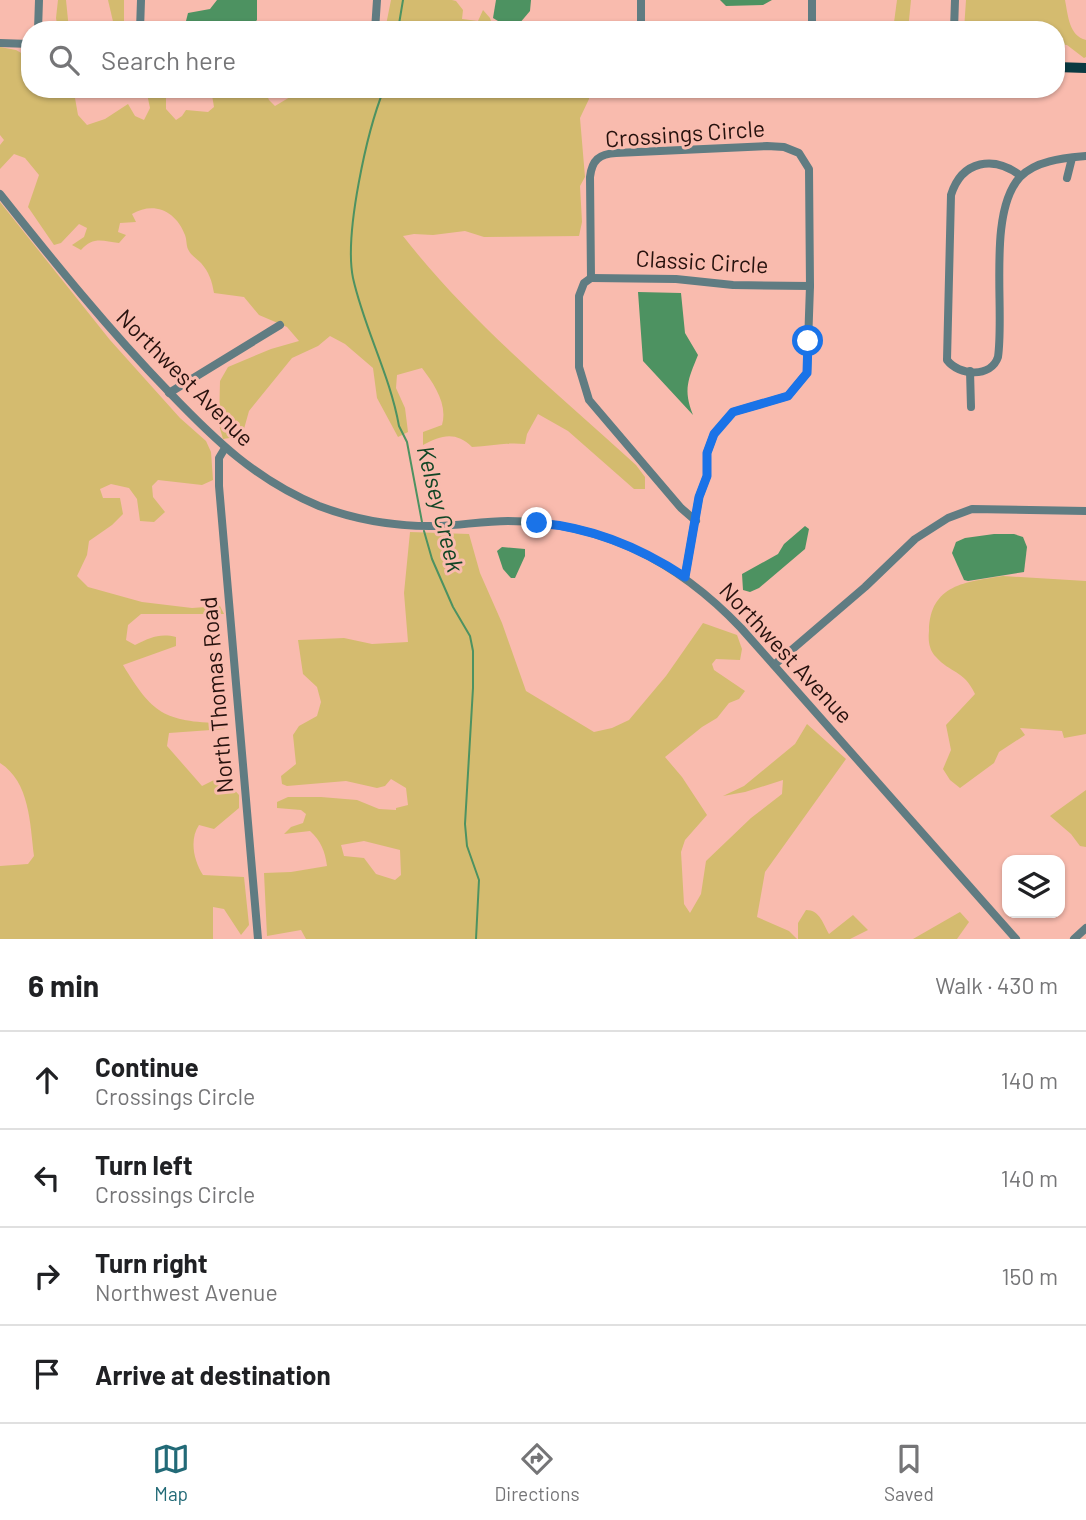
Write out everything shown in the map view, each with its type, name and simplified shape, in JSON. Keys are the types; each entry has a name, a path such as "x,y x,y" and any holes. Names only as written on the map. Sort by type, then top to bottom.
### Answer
{"main road":[{"path":"1065,67 1086,68"}],"street":[{"path":"38,21 39,0"},
{"path":"140,21 141,0"},
{"path":"376,21 377,0"},
{"path":"641,0 641,21"},
{"path":"812,0 812,21"},
{"path":"954,21 955,0"},
{"path":"0,44 21,44"},
{"name":"Crossings Circle","path":"685,577 696,521 699,497 707,476 707,453 714,434 733,412 788,396 807,373 810,286 809,169 799,153 784,147 607,153 599,156 592,166 592,278 584,283 579,296 579,367 589,400 681,508 696,521"},
{"path":"1021,176 1010,167 981,163 969,168 955,183 951,195 947,348 949,363 970,372 988,370 995,365 998,356 1001,227 1009,192 1021,176 1042,164 1086,156"},
{"path":"1067,178 1072,158"},
{"name":"Northwest Avenue","path":"0,194 101,321 169,393 225,448 275,484 321,506 375,521 425,526 507,521 566,526 622,543 685,577 725,611 1016,939"},
{"name":"Classic Circle","path":"592,278 810,286"},
{"path":"169,393 280,325"},
{"path":"970,372 971,407"},
{"name":"North Thomas Road","path":"225,448 219,458 219,486 258,939"},
{"path":"774,665 915,539 948,518 972,509 1086,511"},
{"path":"1074,939 1086,928"}],"shaded area":[{"path":"58,0 66,0 68,21 56,21"},
{"path":"108,0 124,0 124,21 113,21"},
{"path":"217,0 257,0 257,20 186,21 188,13 210,9"},
{"path":"391,0 452,0 463,10 462,19 478,21 387,21"},
{"path":"496,0 531,0 530,11 522,21 498,21 493,18"},
{"path":"720,0 772,0 763,5 726,6"},
{"path":"897,0 911,0 909,21 894,21"},
{"path":"966,0 1065,0 1073,30 1086,40 1086,57 1065,45 1065,21 965,21"},
{"path":"483,10 491,21 478,21"},
{"path":"0,47 21,53 21,98 75,98 78,115 87,125 105,119 128,104 135,116 144,120 150,108 148,98 166,98 166,109 176,120 186,110 208,112 214,107 212,98 268,98 275,106 288,98 589,98 580,118 585,177 580,186 582,222 579,236 484,237 465,231 403,236 456,298 485,327 636,465 645,477 645,489 634,489 568,431 538,414 527,434 525,444 472,447 460,439 448,436 423,445 423,432 442,425 443,409 439,395 422,368 397,375 396,388 405,408 408,432 398,437 377,398 373,368 345,344 330,336 318,346 292,358 249,411 242,436 223,439 219,425 220,381 228,367 271,349 299,341 287,327 259,315 244,297 214,293 206,270 188,249 181,227 170,214 163,211 148,208 132,214 136,222 120,223 118,232 126,235 119,243 94,241 81,250 72,245 84,237 87,228 79,224 61,243 54,245 28,207 39,175 25,158 14,154 0,169 0,145 4,140 0,135"},
{"path":"0,202 110,340 180,418 206,441 211,452 213,480 202,485 158,480 152,486 153,497 165,512 154,522 140,521 137,499 129,488 111,484 100,489 103,498 120,498 123,514 89,541 87,555 77,576 88,587 142,602 192,608 220,606 224,614 141,614 128,625 126,640 135,645 155,637 170,636 176,637 176,646 123,665 143,694 162,712 186,720 222,723 225,729 169,733 167,746 202,786 222,776 239,795 239,808 214,829 199,825 193,844 203,875 244,877 249,925 241,935 224,909 213,907 213,939 0,939 0,866 28,864 34,856 23,792 10,771 0,763"},
{"path":"638,292 681,293 685,333 698,355 688,385 688,398 693,415 643,361"},
{"path":"805,526 809,529 805,549 759,588 750,592 743,590 742,574 778,554 784,544"},
{"path":"410,532 469,534 480,573 502,623 526,691 594,732 629,720 666,676 703,623 737,635 742,649 740,660 716,659 712,664 714,670 745,691 739,699 729,703 717,718 665,757 707,815 685,840 681,852 684,904 690,913 701,894 706,861 751,818 782,794 783,780 723,796 744,786 795,744 807,724 846,759 765,872 757,917 789,931 797,939 306,939 301,930 267,936 264,873 327,866 322,847 310,831 284,834 291,827 303,823 306,814 301,810 277,808 277,802 288,797 321,797 357,800 379,809 396,810 408,805 406,788 391,779 385,786 377,788 346,781 287,786 282,784 281,776 296,764 293,735 299,726 317,716 321,702 317,687 303,674 298,640 344,638 372,644 408,642 404,593","holes":["364,841 400,850 401,875 395,880 376,874 364,858 344,856 341,845"]},
{"path":"994,534 1023,537 1027,547 1024,572 964,580 952,553 956,542"},
{"path":"502,547 525,549 525,556 515,578 511,578 503,569 497,551"},
{"path":"1003,576 1086,581 1086,734 1064,738 1062,731 1020,728 1025,735 999,752 994,763 960,788 950,780 943,769 951,750 946,725 975,694 962,676 941,662 932,651 929,638 931,615 936,603 952,588"},
{"path":"1086,790 1086,847 1080,846 1071,834 1050,816"},
{"path":"806,910 818,915 829,934 853,915 868,930 850,939 798,939 798,923"},
{"path":"960,912 969,922 957,939 913,939"}],"waterway":[{"name":"Kelsey Creek","path":"400,21 403,0"},
{"name":"Kelsey Creek","path":"380,98 364,156 354,210 351,259 358,297 390,388 399,426 407,442 422,522"},
{"name":"Kelsey Creek","path":"424,531 432,559 453,607 470,636 473,651 465,824 467,846 479,880 476,939"}],"route":[{"path":"537,523 566,526 622,543 685,577 699,497 707,476 707,453 714,434 733,412 788,396 807,373 808,341"}]}
